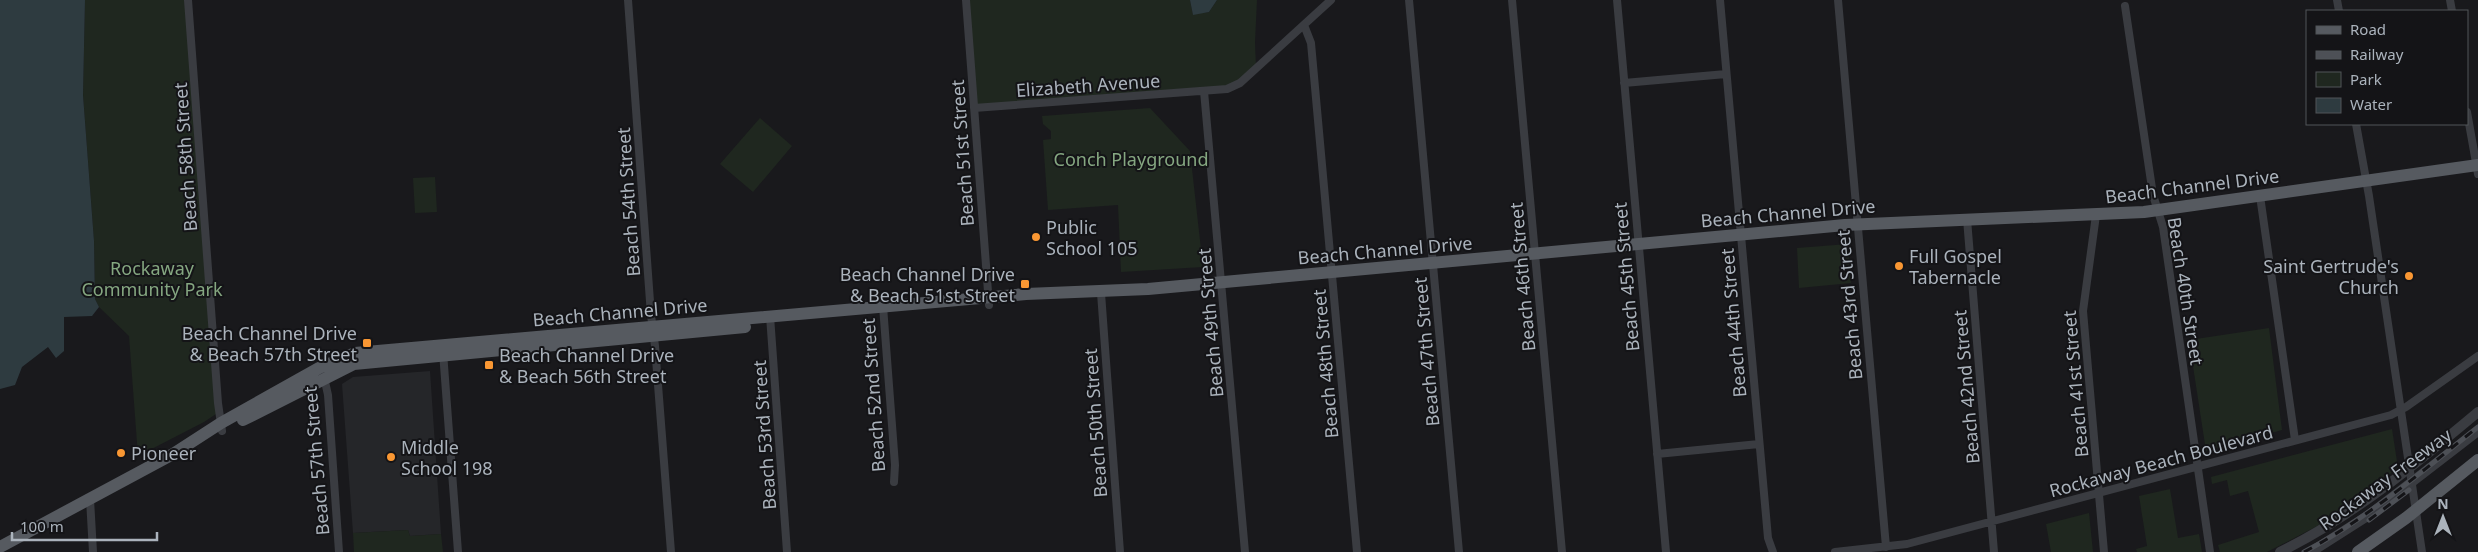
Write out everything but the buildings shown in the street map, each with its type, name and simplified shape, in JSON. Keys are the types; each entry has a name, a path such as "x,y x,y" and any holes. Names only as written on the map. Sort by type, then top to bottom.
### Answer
{"main road":[{"name":"Beach Channel Drive","path":"0,547 170,456 355,353 443,351 988,301 1046,292 1101,293 1221,283 1857,224 2158,211 2366,181 2477,168"},
{"path":"2358,552 2416,510 2478,460"}],"street":[{"name":"Beach 58th Street","path":"188,0 222,427"},
{"name":"Beach 54th Street","path":"628,0 671,552"},
{"name":"Beach 51st Street","path":"966,0 988,301"},
{"name":"Elizabeth Avenue","path":"974,108 1227,90 1240,83 1331,0"},
{"name":"Beach 47th Street","path":"1409,0 1459,552"},
{"name":"Beach 46th Street","path":"1512,0 1562,552"},
{"name":"Beach 45th Street","path":"1617,0 1666,552"},
{"name":"Beach 44th Street","path":"1720,0 1768,538 1773,552"},
{"name":"Beach 43rd Street","path":"1838,0 1886,547"},
{"name":"Beach 40th Street","path":"2125,6 2154,195 2163,227 2210,552"},
{"name":"Beach 48th Street","path":"1304,25 1311,43 1357,552"},
{"path":"1624,83 1726,74"},
{"name":"Beach 49th Street","path":"1204,91 1245,552"},
{"path":"2468,118 2477,168"},
{"path":"2356,125 2422,552"},
{"path":"2260,196 2296,440"},
{"name":"Beach 41st Street","path":"2096,215 2083,305 2104,552"},
{"name":"Beach 42nd Street","path":"1967,219 1994,552"},
{"name":"Beach 50th Street","path":"1101,293 1120,552"},
{"name":"Beach 52nd Street","path":"883,310 895,465 894,482"},
{"name":"Beach 53rd Street","path":"770,320 787,552"},
{"path":"443,351 458,552"},
{"name":"Rockaway Beach Boulevard","path":"1835,552 1907,544 2401,410 2478,356"},
{"name":"Beach 57th Street","path":"321,373 328,395 339,552"},
{"name":"Rockaway Freeway","path":"2280,552 2336,520 2410,469 2478,412"},
{"name":"Rockaway Freeway","path":"2311,552 2362,520 2478,431"},
{"path":"1657,454 1759,444"},
{"path":"90,499 94,552"}],"shaded area":[{"name":"Middle School 198","path":"430,371 441,534 410,536 408,530 353,533 342,384 353,377"}],"green space":[{"name":"Rockaway Community Park","path":"85,0 188,0 219,412 204,422 138,456 129,336 99,307 95,299 94,241 83,95"},
{"path":"966,0 1190,0 1193,14 1209,12 1217,0 1257,0 1256,68 1231,88 974,108"},
{"name":"Conch Playground","path":"1150,108 1190,151 1203,267 1121,272 1118,205 1048,210 1043,140 1051,139 1051,131 1043,124 1042,116"},
{"path":"760,118 792,146 753,192 720,164"},
{"path":"435,177 437,212 415,213 413,178"},
{"path":"1848,244 1851,283 1799,288 1797,248"},
{"path":"2269,328 2282,430 2206,451 2189,340"},
{"path":"2392,429 2398,468 2327,521 2267,552 2220,552 2218,545 2259,532 2248,491 2230,496 2227,480 2212,484 2211,477"},
{"path":"2170,489 2178,538 2199,534 2202,552 2137,552 2136,549 2147,546 2139,496"},
{"path":"2089,513 2093,552 2051,552 2046,524"},
{"path":"408,530 410,536 441,534 443,552 354,552 353,533"}],"water":[{"path":"0,0 85,0 83,95 94,241 95,299 99,307 92,316 64,317 64,351 56,358 48,347 22,367 15,385 0,389"},
{"path":"1190,0 1217,0 1209,12 1193,15"}],"railway":[{"path":"2304,552 2372,510 2478,427"},
{"path":"2369,520 2409,490"}],"place":[{"name":"Public School 105","path":"1036,237"},
{"name":"Full Gospel Tabernacle","path":"1899,266"},
{"name":"Saint Gertrude's Church","path":"2409,276"},
{"name":"Beach Channel Drive & Beach 51st Street","path":"1025,284"},
{"name":"Beach Channel Drive & Beach 57th Street","path":"367,343"},
{"name":"Beach Channel Drive & Beach 56th Street","path":"489,365"},
{"name":"Pioneer","path":"121,453"},
{"name":"Middle School 198","path":"391,457"}]}
